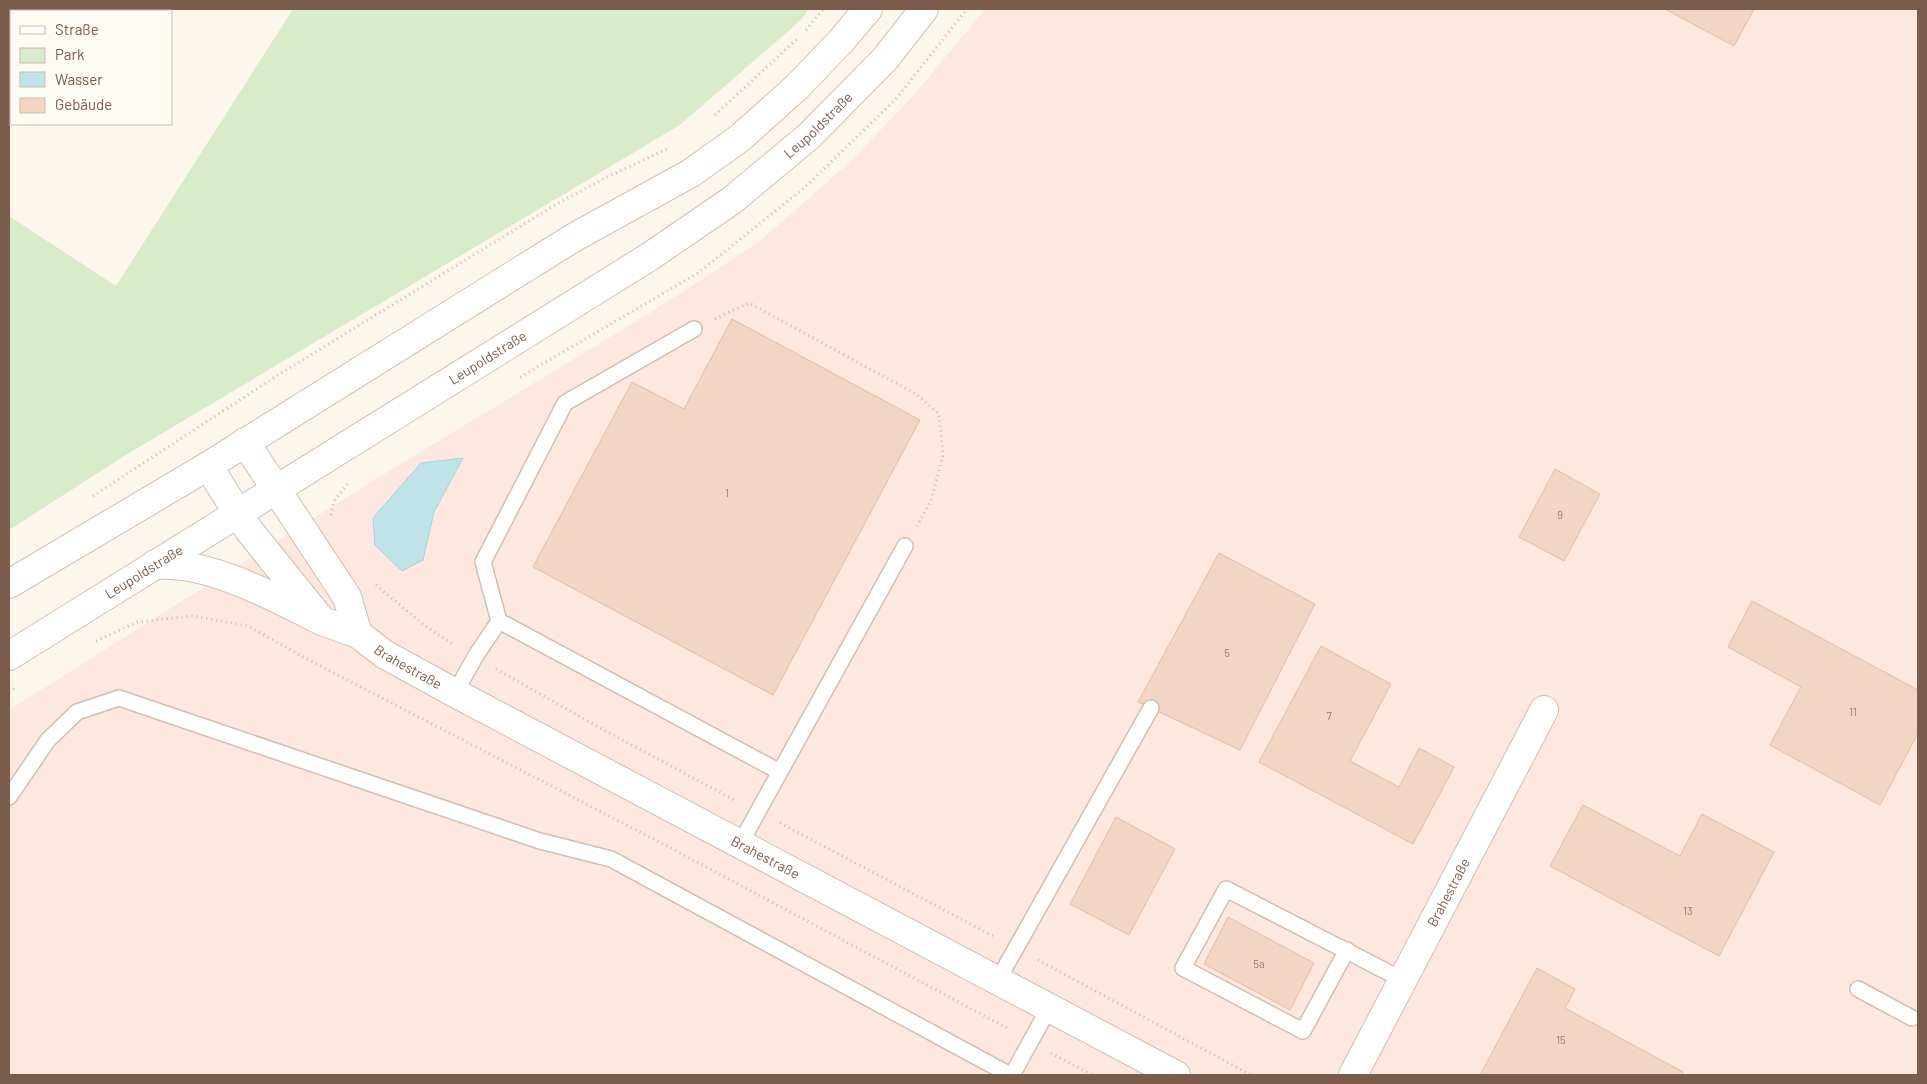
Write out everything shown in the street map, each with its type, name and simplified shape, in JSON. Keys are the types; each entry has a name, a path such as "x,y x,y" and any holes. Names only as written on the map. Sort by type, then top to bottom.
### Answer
{"main road":[{"path":"9,584 208,466 573,238 691,173 740,138 798,86 841,41 868,9"},
{"name":"Leupoldstraße","path":"9,656 649,257 731,201 810,136 885,59 924,9"},
{"path":"245,442 347,597 358,634"},
{"path":"208,466 237,513 322,621"},
{"name":"Brahestraße","path":"155,564 189,567 221,576 264,592 322,621 358,634 384,654 455,693 1176,1075"},
{"name":"Brahestraße","path":"1353,1075 1544,710"}],"lane":[{"path":"694,329 565,402 483,562 499,621 780,772"},
{"path":"740,844 905,546"},
{"path":"455,693 475,657 499,621"},
{"path":"9,797 48,740 77,712 118,698 540,841 611,859 1011,1075 1049,1008"},
{"path":"998,980 1152,708"},
{"path":"1347,950 1303,1031 1183,968 1226,889 1347,950 1403,980"},
{"path":"1858,989 1916,1016"}],"path":[{"path":"712,117 803,33 823,9"},
{"path":"86,500 278,375 554,205 609,176 673,146"},
{"path":"694,329 749,303 916,394 939,414 943,455 931,500 905,546"},
{"path":"92,642 138,622 192,616 248,626 305,658 675,850 1092,1075"},
{"path":"9,692 25,682"}],"shaded area":[{"path":"985,9 1918,9 1918,1075 9,1075 9,710 371,482 653,311 760,241 850,162 914,95"}],"green space":[{"path":"293,9 809,9 801,20 680,125 129,453 9,530 9,216 116,286"}],"water":[{"path":"463,458 434,512 423,560 402,571 375,545 373,518 421,463"}],"building":[{"path":"1665,9 1754,9 1734,46"},
{"path":"732,319 920,420 773,695 533,567 632,382 684,409"},
{"path":"1555,469 1600,494 1564,561 1519,537"},
{"path":"1219,553 1315,604 1240,750 1138,702"},
{"path":"1752,601 1918,690 1918,733 1880,805 1770,745 1801,687 1728,647"},
{"path":"1321,646 1391,684 1350,761 1399,787 1419,748 1454,767 1413,844 1259,762"},
{"path":"1583,805 1680,856 1702,814 1774,852 1719,956 1550,866"},
{"path":"1116,817 1175,849 1129,935 1070,904"},
{"path":"1228,917 1314,963 1290,1010 1204,964"},
{"path":"1537,968 1575,989 1565,1008 1683,1072 1681,1075 1480,1075"}]}
